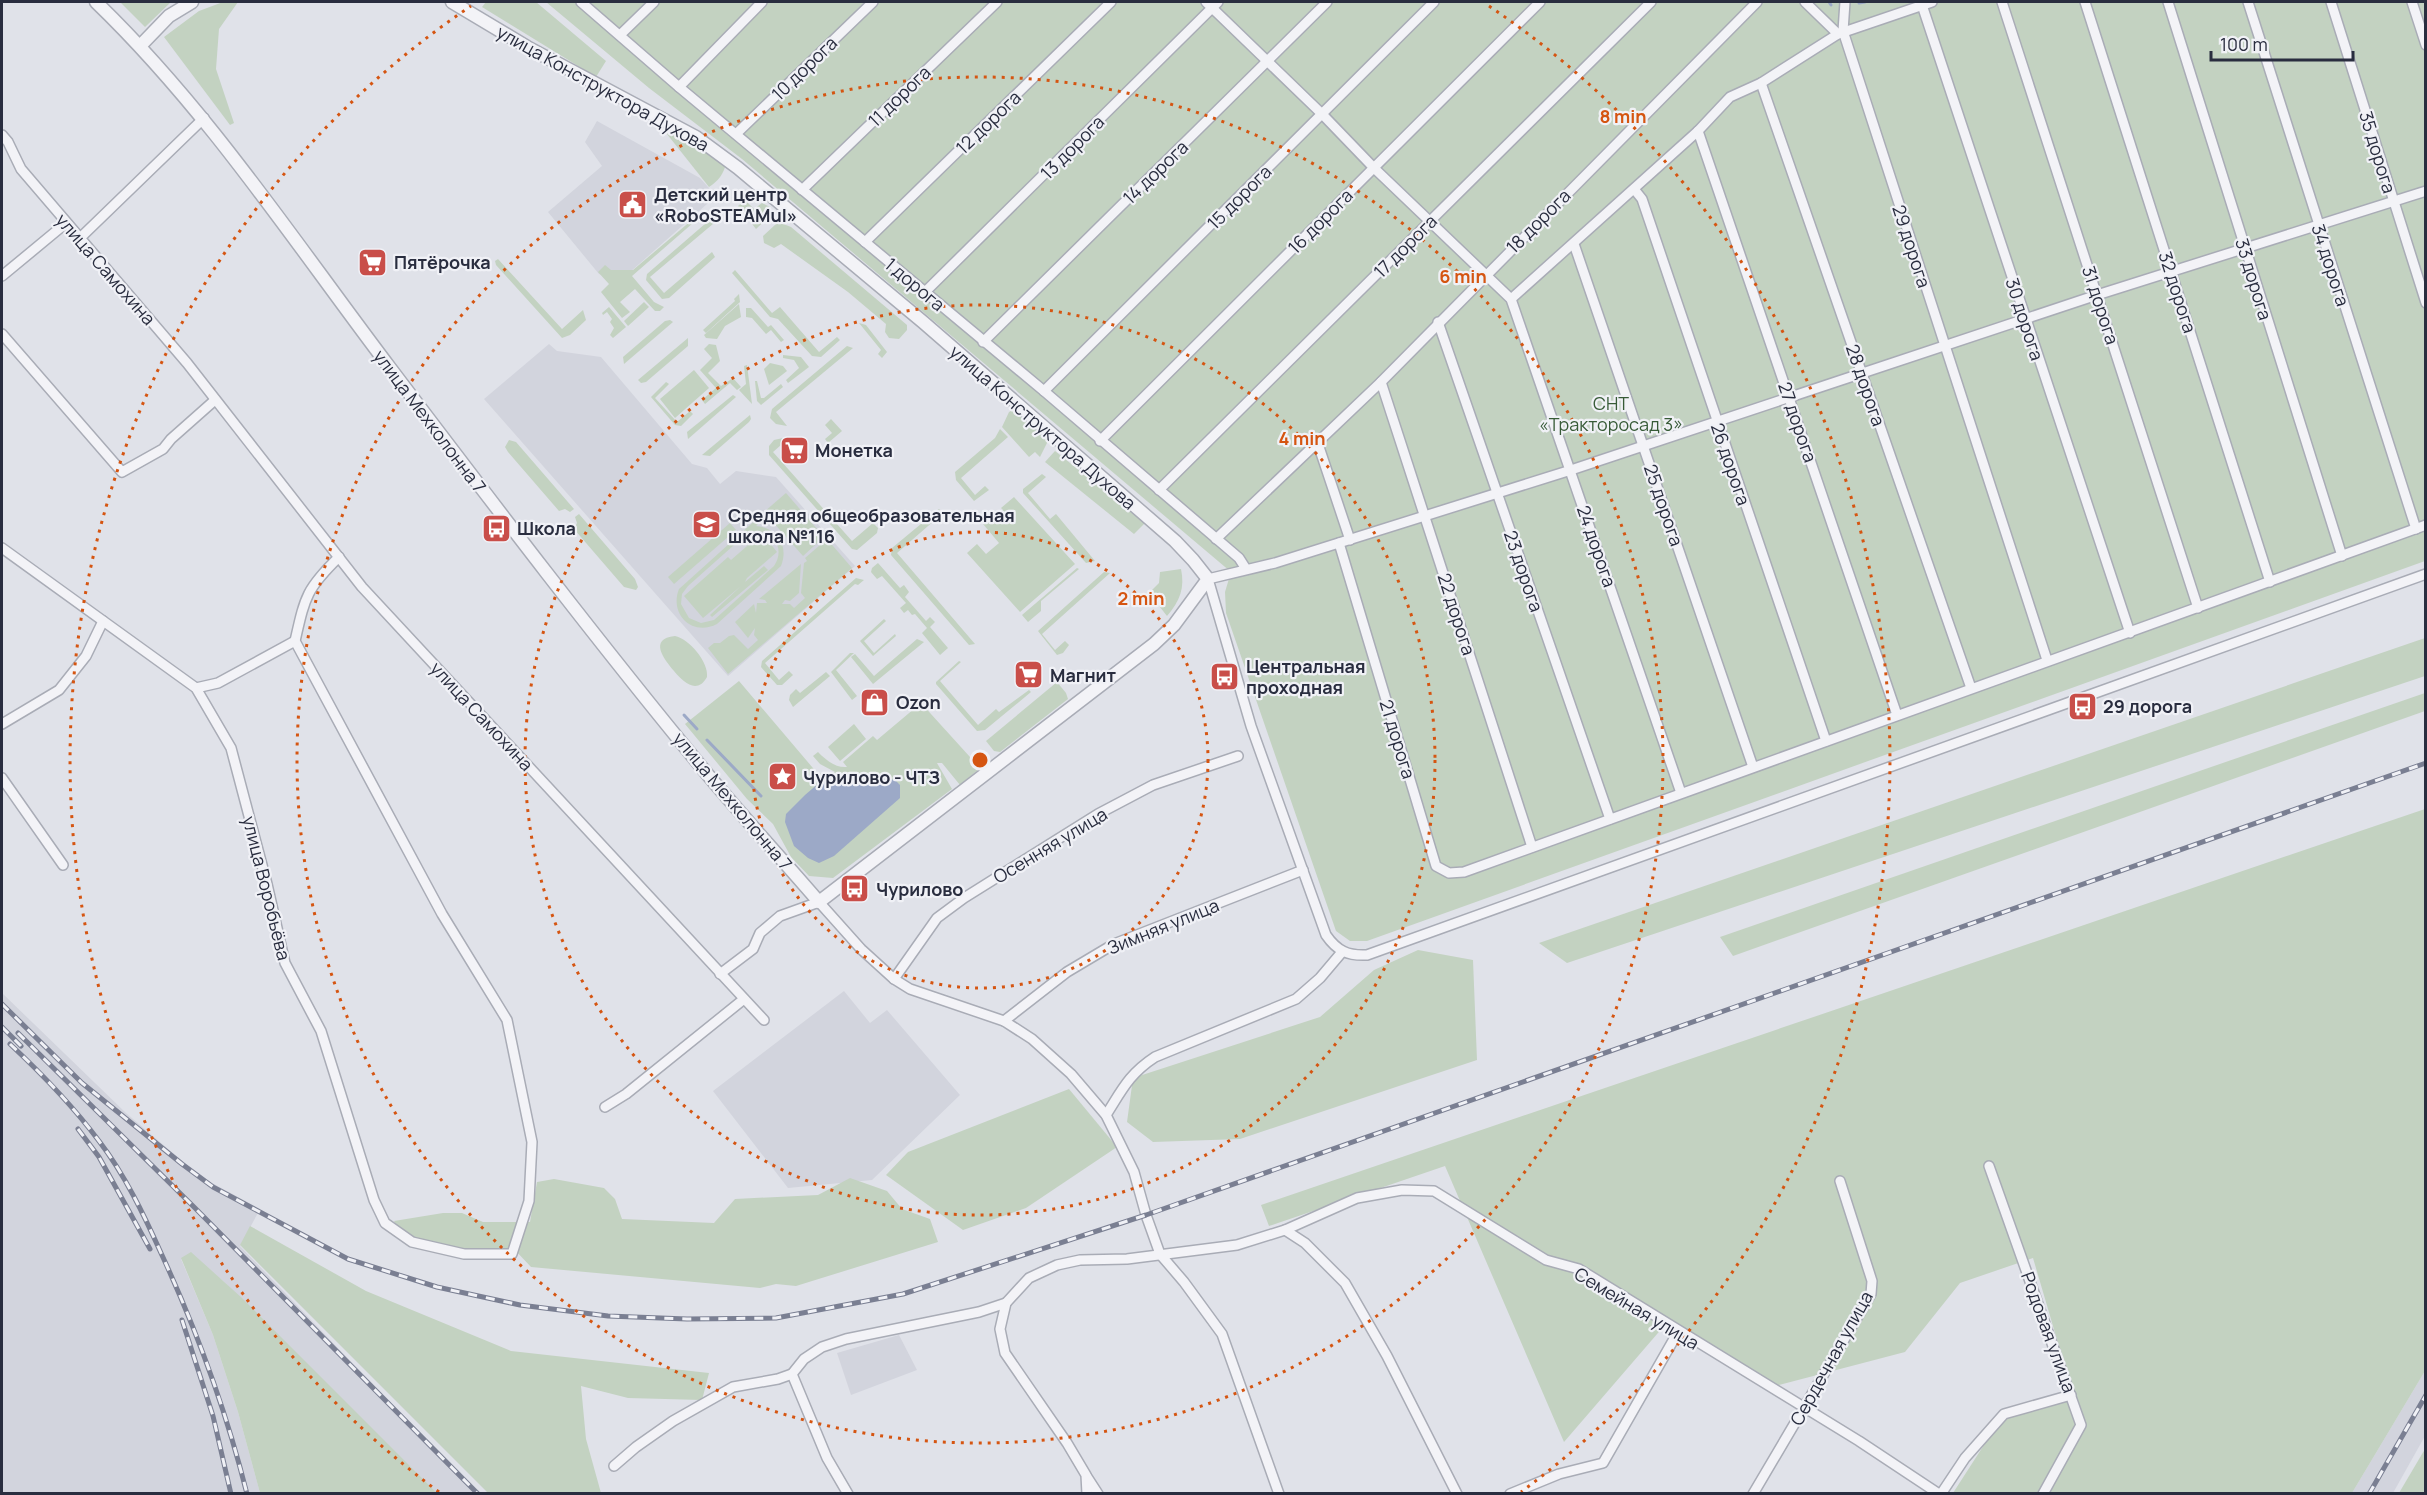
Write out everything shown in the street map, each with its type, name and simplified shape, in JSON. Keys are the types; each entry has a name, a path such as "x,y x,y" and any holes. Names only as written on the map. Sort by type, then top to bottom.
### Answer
{"street":[{"path":"96,2 141,45 169,16 192,2"},
{"name":"улица Конструктора Духова","path":"452,2 527,47 696,137 738,168 932,330 1175,541 1208,579"},
{"name":"1 дорога","path":"581,2 679,87 1044,391 1239,558 1246,569"},
{"path":"620,34 654,2"},
{"path":"679,87 762,2"},
{"name":"10 дорога","path":"736,134 873,2"},
{"name":"11 дорога","path":"802,190 996,2"},
{"name":"12 дорога","path":"865,242 1111,2"},
{"name":"14 дорога","path":"983,342 1327,2"},
{"name":"15 дорога","path":"1044,391 1434,2"},
{"name":"16 дорога","path":"1100,441 1540,2"},
{"name":"17 дорога","path":"1159,490 1651,2"},
{"name":"18 дорога","path":"1216,539 1381,382 1485,274 1757,2"},
{"path":"1805,2 1841,33"},
{"name":"29 дорога","path":"1845,2 1841,33 2047,660"},
{"name":"31 дорога","path":"2002,2 2198,608"},
{"name":"32 дорога","path":"2085,2 2270,582"},
{"name":"33 дорога","path":"2168,2 2342,556"},
{"name":"34 дорога","path":"2248,2 2319,226 2421,527"},
{"name":"35 дорога","path":"2331,2 2426,303"},
{"path":"2412,2 2426,45"},
{"path":"1212,4 1267,63 1511,299 1698,131 1730,98 1761,83 1841,33 1927,3"},
{"name":"30 дорога","path":"1927,3 2025,319 2130,633"},
{"name":"13 дорога","path":"926,292 1212,4"},
{"name":"улица Мехколонна 7","path":"141,45 204,118 244,170 515,534 707,773 819,902"},
{"name":"28 дорога","path":"1761,83 1971,688"},
{"path":"80,238 204,118"},
{"name":"27 дорога","path":"1698,131 1897,715"},
{"name":"улица Самохина","path":"2,135 8,142 21,169 187,363 362,587 764,1020"},
{"name":"26 дорога","path":"1634,189 1642,199 1826,741"},
{"path":"720,974 753,949 760,933 780,916 819,902 1154,644 1174,625 1208,579 1275,563 1571,471 1717,420 2097,295 2426,191"},
{"path":"2,276 66,223"},
{"name":"25 дорога","path":"1574,244 1753,767"},
{"name":"24 дорога","path":"1511,299 1681,793"},
{"name":"23 дорога","path":"1438,322 1610,819"},
{"path":"2,334 122,472 163,449 215,400"},
{"name":"22 дорога","path":"1381,382 1532,847"},
{"path":"1317,441 1350,540"},
{"path":"1532,847 2421,527"},
{"name":"21 дорога","path":"1339,543 1436,866 1449,873 1464,872 1532,847"},
{"name":"улица Воробьёва","path":"2,548 196,688 231,748 285,963 321,1031 374,1200 385,1222 412,1242 464,1254 512,1254 529,1201 532,1142 507,1020 442,914 295,640"},
{"path":"196,688 218,683 295,640 304,601 316,580 339,557"},
{"path":"1208,579 1251,726 1326,935 1332,945 1342,952 1367,955 2426,574"},
{"path":"2,724 59,690 86,656 103,621"},
{"name":"Осенняя улица","path":"894,979 937,918 964,898 1098,814 1153,785 1238,756"},
{"path":"2,778 63,865"},
{"name":"Зимняя улица","path":"1004,1021 1067,972 1114,944 1303,870"},
{"path":"819,902 861,950 894,979 910,989 1004,1021 1032,1039 1071,1074 1106,1115 1134,1172 1160,1254 1184,1282 1222,1334 1279,1494"},
{"path":"1106,1115 1124,1083 1140,1066 1155,1057 1296,999 1320,978 1342,952"},
{"path":"605,1107 626,1094 744,999"},
{"name":"Родовая улица","path":"1989,1166 2082,1425 2043,1494"},
{"name":"Сердечная улица","path":"1753,1494 1871,1294 1872,1281 1839,1181"},
{"name":"Семейная улица","path":"1006,1303 1029,1278 1057,1265 1080,1260 1127,1259 1237,1245 1285,1230 1357,1198 1402,1190 1434,1191 1546,1260 1578,1269 1940,1494 1965,1458 2004,1414 2071,1395"},
{"path":"1285,1230 1305,1243 1345,1283 1387,1356 1457,1494"},
{"path":"614,1466 673,1421 733,1387 778,1379 792,1374 804,1359 822,1347 846,1339 979,1312 1006,1303"},
{"path":"1006,1303 1000,1329 1005,1353 1067,1443 1098,1494"},
{"path":"1510,1494 1559,1474 1603,1463 1678,1332"},
{"path":"792,1374 827,1458 848,1494"},
{"path":"1086,1476 1087,1494"}],"shaded area":[{"path":"597,121 700,178 716,196 621,280 599,274 548,212 602,166 585,142"},
{"name":"Средняя общеобразовательная школа №116","path":"549,344 557,351 601,357 692,464 707,468 720,484 736,471 776,477 855,566 728,676 484,399"},
{"path":"844,991 870,1023 887,1010 960,1095 872,1180 788,1188 713,1091"},
{"path":"2,993 126,1113 201,1177 260,1209 240,1246 409,1422 481,1493 437,1493 222,1280 181,1259 213,1335 238,1412 260,1493 2,1493"},
{"path":"899,1335 917,1370 851,1395 837,1353"},
{"path":"2425,1371 2425,1436 2393,1493 2352,1493"}],"green space":[{"path":"120,2 171,2 145,27"},
{"path":"223,2 238,2 219,29 216,69 234,123 230,125 164,37 199,11"},
{"path":"486,2 536,2 606,61 596,77 482,7"},
{"name":"СНТ «Тракторосад 3»","path":"546,2 2425,2 2425,561 1367,941 1350,941 1336,931 1226,613 1225,592 1231,572 742,159 649,88"},
{"path":"659,124 726,163 718,180 709,187"},
{"path":"745,200 754,209 762,203 770,207 771,215 756,229 738,206"},
{"path":"699,214 701,216 632,276 654,302 664,307 660,311 655,311 635,289 620,302 630,312 622,318 601,292 609,284 598,272 605,265 611,270 633,270"},
{"path":"713,217 720,218 650,277 664,293 712,252 715,257 669,298 662,299 646,280 647,274"},
{"path":"781,223 791,227 907,325 907,330 899,339 889,338 885,332 886,324 848,292 781,244 774,248 764,243 763,236 776,224"},
{"path":"498,259 562,329 583,310 586,320 570,335 562,338 496,265 495,261"},
{"path":"735,270 772,313 780,307 819,352 837,337 840,340 821,357 812,356 778,319 770,317 732,273"},
{"path":"739,294 740,302 706,333 703,330 735,301 734,299"},
{"path":"644,302 649,307 628,326 624,321"},
{"path":"739,304 741,317 725,326 717,339 706,338 704,335"},
{"path":"609,307 626,327 613,338 610,335 614,328 610,322 612,319 607,312 603,315 602,313"},
{"path":"746,308 751,308 768,327 771,325 784,340 781,342 771,330 766,334 752,318 746,317"},
{"path":"665,321 673,322 624,364 623,357"},
{"path":"859,323 866,325 887,352 882,358 878,354 881,350"},
{"path":"688,338 688,346 646,382 641,383 638,380"},
{"path":"709,344 716,345 720,361 708,373 721,386 733,378 741,387 737,390 730,383 705,404 702,400 716,388 700,370 712,358 704,349"},
{"path":"847,346 853,348 776,412 787,426 776,424 770,418 772,409"},
{"path":"783,355 801,357 809,367 788,383 786,380 799,368 794,360 783,358"},
{"path":"770,363 783,366 787,371 769,385 764,369"},
{"path":"747,365 752,404 739,390 746,384 744,366"},
{"path":"694,370 709,388 675,418 660,399"},
{"path":"755,381 757,381 761,398 781,384 783,387 761,405 757,401"},
{"path":"666,382 669,384 655,398 677,422 690,411 693,414 681,426 675,425 651,397"},
{"path":"733,395 736,397 688,439 687,432"},
{"path":"1013,410 1048,441 1040,457 1035,452 1029,457 1002,427 1009,412"},
{"path":"750,415 749,422 710,456 702,455"},
{"path":"831,419 842,431 828,443 825,439 832,433 825,425"},
{"path":"1000,429 1008,437 961,478 975,495 985,486 989,490 974,501 956,480 955,472 995,438"},
{"path":"789,438 773,452 852,541 873,523 878,528 877,533 857,550 852,549 769,455 769,446 774,440"},
{"path":"509,440 516,442 574,509 570,512 565,509 559,511 508,452 505,447"},
{"path":"1055,451 1145,523 1134,534 1045,462"},
{"path":"1042,474 1046,477 1028,493 1050,519 1056,514 1095,561 1086,563 1023,493 1023,489"},
{"path":"786,493 824,537 803,556 764,512"},
{"path":"1014,497 1075,564 1020,612 967,553 977,544 986,554 999,543 983,524 993,515 995,517 1003,510 1001,508"},
{"path":"939,509 943,513 897,553 975,644 969,645 891,555 892,548"},
{"path":"579,514 635,579 638,587 636,590 624,587 574,529 577,523 575,517"},
{"path":"760,516 763,520 756,526 770,530 780,539 784,552 781,566 717,624 699,628 685,621 677,607 679,589","holes":["759,531 765,533 777,544 778,555 774,566 714,620 701,623 689,618 681,604 682,594 688,586 743,537"]},
{"path":"730,523 736,530 674,584 668,577"},
{"path":"762,533 777,552 745,582 764,566 768,570 712,617 710,615 741,586 703,618 684,596 728,557 731,560"},
{"path":"827,539 852,568 728,674 708,648 734,635 748,649 758,640 754,635 755,628 748,638 735,622 754,604 756,613 757,603 767,603 759,599 801,564 799,593 790,601 785,600 782,604 790,604 794,608 805,598 801,593 804,563 807,561 805,558"},
{"path":"878,563 900,588 904,585 909,592 905,597 926,621 930,617 935,622 930,627 948,648 940,655 922,633 927,628 915,614 912,615 908,610 904,613 900,608 906,603 882,576 877,579 871,572"},
{"path":"1077,568 1079,569 1041,601 1041,611 1028,622 1022,615"},
{"path":"1181,569 1180,594 1167,616 1149,593 1159,583 1160,572"},
{"path":"1104,572 1110,573 1042,634 1055,650 1065,641 1069,645 1063,653 1057,655 1038,631"},
{"path":"856,578 864,580 858,585 855,584 765,663 779,680 789,671 793,675 782,685 777,685 761,667 762,661"},
{"path":"884,619 886,621 864,641 874,653 895,634 896,636 873,656 860,641"},
{"path":"675,636 692,646 705,665 707,677 699,685 690,685 682,679 663,655 660,645 662,641"},
{"path":"2425,638 2425,676 1567,963 1539,943"},
{"path":"917,639 924,642 873,684 851,657 855,654 874,676"},
{"path":"850,653 854,653 836,670 857,696 852,700 831,672"},
{"path":"959,661 961,662 940,681 978,725 996,709 999,712 1029,690 1031,692 985,730 977,731 936,684"},
{"path":"826,672 830,676 793,707 789,700 790,695 796,689 800,693"},
{"path":"739,681 818,774 835,772 820,764 813,756 818,752 835,765 847,767 843,762 873,736 877,740 921,703 970,757 980,751 985,764 960,785 942,763 937,763 952,789 833,878 809,876 791,857 773,824 747,799 685,724"},
{"path":"1057,682 1068,699 1000,752 994,751 986,741"},
{"path":"2425,693 2425,711 1733,956 1720,937"},
{"path":"854,724 866,739 840,761 828,747"},
{"path":"2425,809 2425,1371 2352,1493 1953,1493 2004,1414 2073,1394 2033,1258 1960,1283 1905,1352 1775,1386 1670,1319 1564,1442 1445,1166 1269,1226 1261,1205"},
{"path":"1418,950 1473,960 1477,1060 1240,1139 1153,1142 1127,1122 1133,1078 1320,1017 1374,970"},
{"path":"1069,1089 1117,1147 1026,1208 963,1230 886,1175 908,1152"},
{"path":"850,1178 887,1191 902,1209 930,1219 938,1242 796,1286 776,1284 760,1288 531,1267 514,1249 483,1257 437,1248 400,1233 394,1221 443,1213 462,1213 483,1222 530,1222 537,1182 554,1179 604,1188 615,1199 622,1219 714,1223 735,1199 818,1195"},
{"path":"250,1226 366,1291 511,1351 709,1373 702,1400 628,1398 581,1386 586,1439 601,1493 488,1493 240,1245"},
{"path":"191,1252 242,1298 437,1493 260,1493 238,1412 213,1335 181,1258"},
{"path":"2425,1449 2425,1493 2399,1493"}],"water":[{"name":"Чурилово","path":"895,780 900,785 900,798 834,856 819,863 808,858 794,846 785,822 786,814 819,783"}],"waterway":[{"path":"1859,3 1865,2"},
{"path":"684,715 697,729"},
{"path":"707,740 761,796"}],"railway":[{"path":"2,1004 82,1083 213,1187 348,1259 437,1287 520,1305 608,1316 687,1319 776,1318 903,1294 1146,1215 2426,763"},
{"path":"2,1027 21,1046"},
{"path":"18,1033 478,1494"},
{"path":"10,1044 57,1091 89,1128 133,1195 174,1282 198,1341 230,1432 247,1494"},
{"path":"78,1129 99,1157 150,1249"},
{"path":"182,1320 213,1416 231,1494"},
{"path":"2369,1494 2426,1395"}],"place":[{"name":"Детский центр «RoboSTEAMul»","path":"633,204"},
{"name":"Пятёрочка","path":"373,262"},
{"name":"Монетка","path":"794,450"},
{"name":"Средняя общеобразовательная школа №116","path":"707,525"},
{"name":"Школа","path":"496,528"},
{"name":"Магнит","path":"1029,675"},
{"name":"Центральная проходная","path":"1225,676"},
{"name":"Ozon","path":"875,702"},
{"name":"29 дорога","path":"2082,706"},
{"name":"Чурилово - ЧТЗ","path":"782,777"},
{"name":"Чурилово","path":"855,889"}]}
